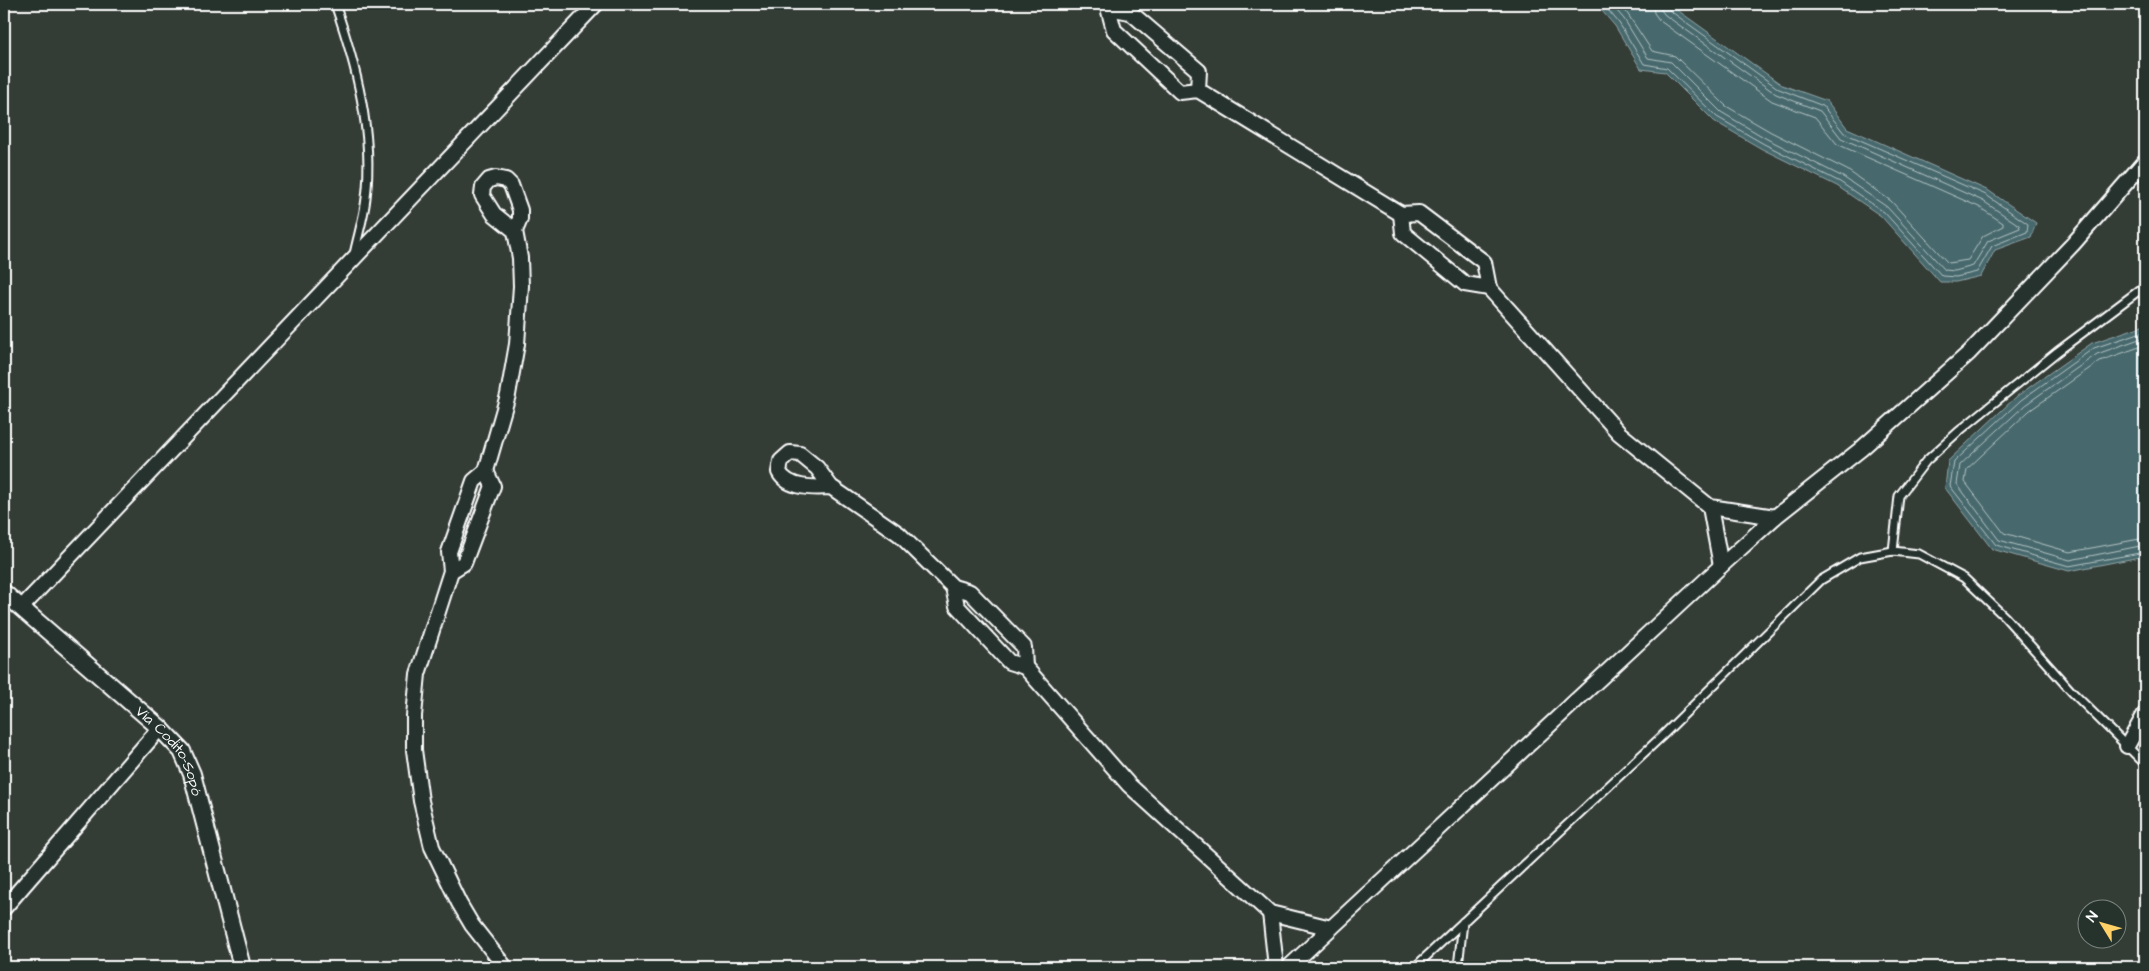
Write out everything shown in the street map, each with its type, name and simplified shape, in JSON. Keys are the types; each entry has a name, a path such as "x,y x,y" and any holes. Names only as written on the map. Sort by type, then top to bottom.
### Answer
{"street":[{"path":"21,608 596,4"},
{"path":"1198,90 1199,71 1130,12 1108,6 1114,30 1180,92 1198,90 1401,214 1418,213 1484,262 1488,288 1619,433 1710,506 1775,517"},
{"path":"1289,967 1775,517 1861,449 1969,353 2073,244 2145,161"},
{"path":"1401,214 1403,233 1465,284 1488,288"},
{"path":"505,967 472,925 443,872 432,847 414,750 414,716 418,674 426,643 451,571 449,552 474,481 486,470 508,395 517,344 521,286 520,258 515,231"},
{"path":"451,571 464,563 494,486 486,470"},
{"path":"831,487 899,534 953,587 970,592 1024,647 1025,667"},
{"path":"1710,506 1721,566"},
{"path":"953,587 956,606 1009,662 1025,667 1129,785 1270,913 1331,928"},
{"name":"Vía Codito-Sopó","path":"4,593 160,728 182,751 192,774 242,967"},
{"path":"2127,746 2145,714"},
{"path":"4,908 160,728"},
{"path":"1270,913 1276,967"}],"lane":[{"path":"335,4 350,48 367,145 366,197 353,259"},
{"path":"1893,551 1899,496 1926,461 1958,432 2057,352 2145,286"},
{"path":"1415,967 1661,737 1821,580 1860,557 1893,551 1918,554 1964,578 2005,617 2072,692 2145,764"},
{"path":"1458,967 1463,922"}],"water":[{"path":"1596,4 1669,4 1782,85 1827,101 1847,128 1989,191 2036,223 2031,237 1995,250 1981,276 1956,282 1940,282 1881,216 1837,186 1762,149 1714,121 1665,72 1641,69 1615,26"},
{"path":"2145,325 2145,556 2069,571 1992,549 1945,488 1948,461 2017,396 2092,343"}]}
